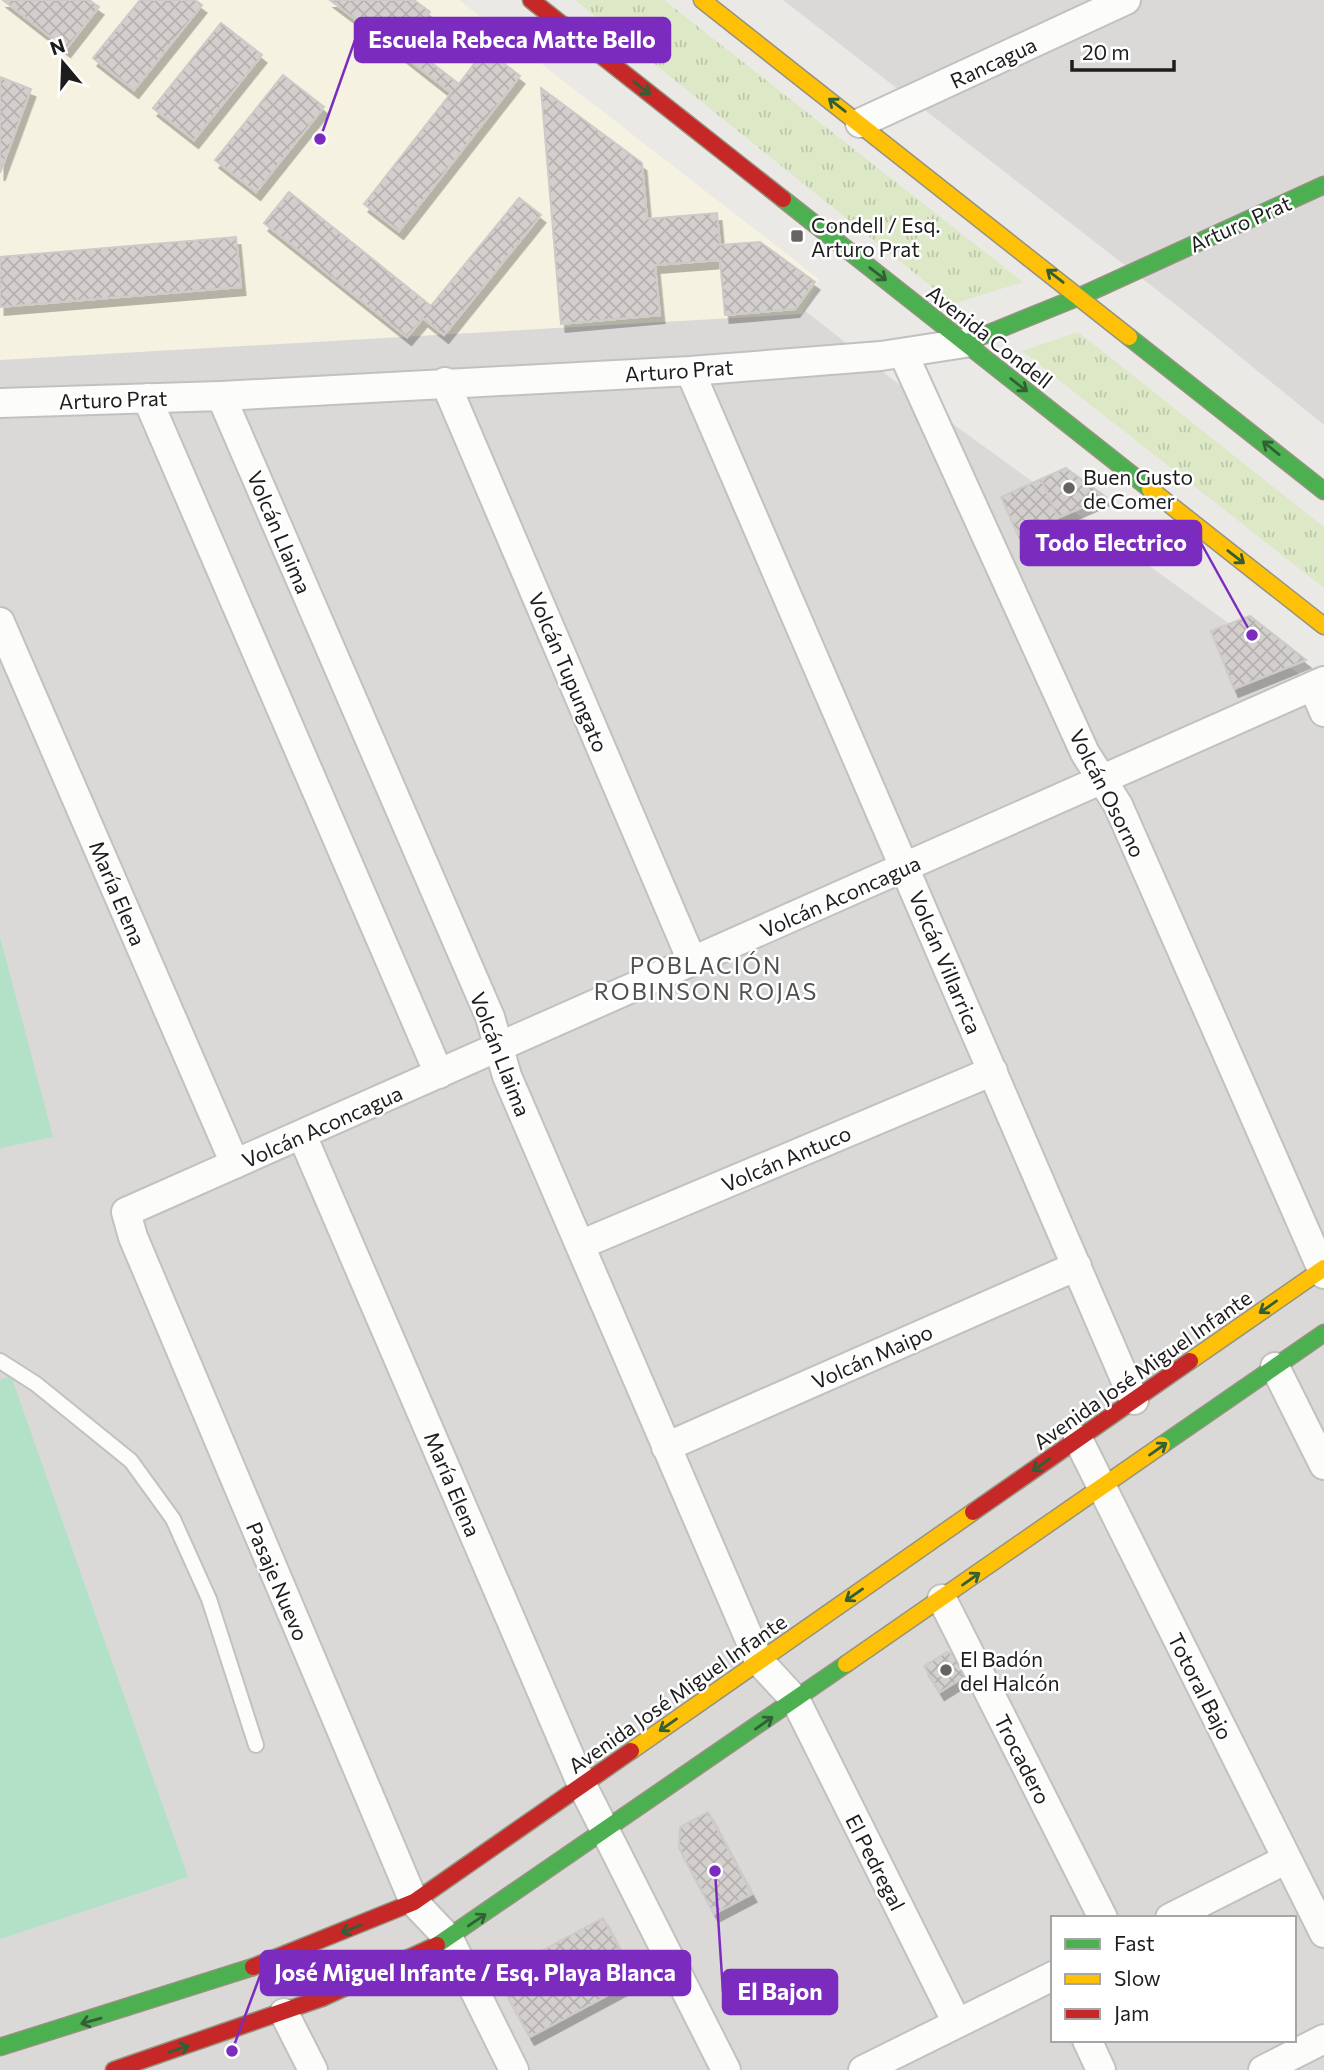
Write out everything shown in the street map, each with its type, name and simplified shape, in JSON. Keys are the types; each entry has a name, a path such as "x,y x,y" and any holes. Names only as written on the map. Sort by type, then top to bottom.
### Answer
{"main road":[{"name":"Avenida Condell","path":"531,0 1324,626"},
{"path":"702,0 1081,296 1324,491"},
{"name":"Arturo Prat","path":"965,343 1081,296 1324,186"},
{"name":"Avenida José Miguel Infante","path":"0,2047 128,2011 256,1966 414,1902 1323,1271"},
{"path":"114,2070 284,2013 361,1982 449,1939 608,1832 1324,1334"}],"street":[{"name":"Rancagua","path":"860,123 1126,0"},
{"name":"Arturo Prat","path":"0,403 221,396 690,371 903,353 965,343"},
{"name":"Volcán Osorno","path":"903,353 1085,753 1118,805 1323,1271"},
{"name":"Volcán Villarrica","path":"690,371 1135,1400"},
{"name":"Volcán Tupungato","path":"445,382 692,961"},
{"name":"Volcán Llaima","path":"221,396 489,1017 507,1076 759,1661 796,1701"},
{"path":"147,398 439,1074"},
{"name":"María Elena","path":"0,622 235,1164"},
{"name":"Volcán Aconcagua","path":"126,1212 1318,684"},
{"path":"1318,684 1324,712"},
{"name":"Volcán Antuco","path":"580,1245 993,1070"},
{"name":"María Elena","path":"302,1135 582,1785 726,2070"},
{"name":"Pasaje Nuevo","path":"126,1212 133,1237 414,1902 449,1939 514,2070"},
{"name":"Volcán Maipo","path":"666,1447 1077,1266"},
{"path":"1275,1367 1324,1465"},
{"name":"Totoral Bajo","path":"1078,1439 1324,1933"},
{"name":"Trocadero","path":"942,1599 1102,1916"},
{"name":"El Pedregal","path":"796,1701 957,2024"},
{"path":"1174,1916 1287,1859"},
{"path":"863,2070 1051,1977"},
{"path":"284,2013 313,2070"},
{"path":"1263,2070 1324,2039"},
{"path":"1088,2042 1101,2070"}],"lane":[{"path":"0,1361 36,1384 131,1461 173,1519 209,1599 256,1745"}],"shaded area":[{"path":"0,0 407,0 914,396 1324,692 1324,2070 0,2070"},
{"path":"0,0 459,0 819,279 802,314 0,360"},
{"path":"783,0 1324,0 1324,425 1189,315"}],"green space":[{"path":"575,0 664,0 1023,282 953,304"},
{"path":"1078,332 1324,527 1324,588 1022,351"},
{"path":"0,937 53,1137 0,1148"},
{"path":"11,1376 188,1877 0,1939 0,1380"}],"building":[{"path":"3,0 89,0 99,7 66,49"},
{"path":"140,0 195,0 202,5 134,90 93,58"},
{"path":"330,0 414,0 430,12 399,52"},
{"path":"221,23 262,55 194,140 153,108"},
{"path":"406,43 459,84 485,49 520,76 399,231 364,204 451,93 399,52"},
{"path":"283,75 324,107 256,192 215,160"},
{"path":"0,77 31,89 0,173"},
{"path":"541,88 642,163 647,219 717,213 720,245 760,242 815,282 795,309 725,315 720,260 655,265 660,315 561,324"},
{"path":"289,192 431,306 519,198 541,215 444,335 423,318 407,337 264,223"},
{"path":"236,237 241,287 0,307 0,257"},
{"name":"Buen Gusto de Comer","path":"1066,468 1106,497 1058,518 1041,479"},
{"path":"1041,479 1058,518 1018,535 1001,497"},
{"path":"1250,616 1306,660 1234,689 1211,631"},
{"name":"El Badón del Halcón","path":"947,1652 955,1656 967,1675 940,1692 924,1666"},
{"path":"708,1812 752,1894 714,1914 679,1848 680,1827"},
{"path":"603,1918 636,1980 530,2037 496,1975"}],"traffic: fast":[{"path":"965,343 1081,296 1324,185"},
{"path":"783,199 1150,489"},
{"path":"1129,337 1324,491"},
{"path":"1162,1445 1324,1333"},
{"path":"437,1945 846,1664"},
{"path":"0,2047 253,1967"}],"traffic: slow":[{"path":"702,0 1129,337"},
{"path":"1150,489 1324,626"},
{"path":"1190,1361 1324,1268"},
{"path":"846,1664 1162,1445"},
{"path":"631,1751 973,1512"}],"traffic: jam":[{"path":"531,0 783,199"},
{"path":"973,1512 1190,1361"},
{"path":"253,1967 414,1902 631,1751"},
{"path":"114,2070 322,1998 437,1945"}],"place":[{"name":"Escuela Rebeca Matte Bello","path":"320,139"},
{"name":"Condell / Esq. Arturo Prat","path":"797,236"},
{"name":"Buen Gusto de Comer","path":"1069,488"},
{"name":"Todo Electrico","path":"1252,635"},
{"name":"El Badón del Halcón","path":"946,1670"},
{"name":"El Bajon","path":"715,1871"},
{"name":"José Miguel Infante / Esq. Playa Blanca","path":"232,2051"}],"district":[{"name":"POBLACIÓN ROBINSON ROJAS","path":"706,978"}]}
